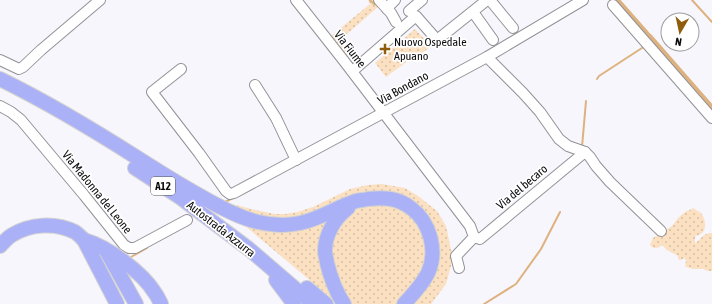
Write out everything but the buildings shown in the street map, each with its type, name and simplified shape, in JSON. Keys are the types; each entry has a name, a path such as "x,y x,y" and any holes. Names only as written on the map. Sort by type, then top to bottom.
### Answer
{"highway":[{"name":"Autostrada Azzurra","path":"0,79 86,126 184,188"},
{"name":"Autostrada Azzurra","path":"0,88 82,134 181,198 249,249 312,304"},
{"path":"184,188 231,213 258,222 280,225 300,224 357,200 387,198 398,201 410,207 420,216 429,232 432,244 432,260 428,273 418,290 404,304"},
{"name":"A12","path":"184,188 257,244 326,304"},
{"path":"344,304 331,280 325,251 327,236 334,222 344,210 357,200"},
{"path":"0,240 9,234 39,226 50,225 76,232 84,240 117,304"},
{"path":"0,246 12,235 22,231"},
{"path":"0,250 22,231"},
{"path":"0,256 22,231"},
{"path":"229,234 278,282 294,304"},
{"path":"84,240 94,242 121,259 142,277 155,292 161,304"},
{"path":"106,250 136,304"}],"street":[{"path":"0,60 19,69 23,67 100,0"},
{"name":"Via Fiume","path":"296,0 470,226 474,237"},
{"path":"379,0 396,22"},
{"path":"389,11 388,7 395,0"},
{"path":"409,11 422,0"},
{"path":"356,68 416,16 437,40 489,0 513,28"},
{"name":"Via Bondano","path":"180,69 152,92 226,191 230,194 247,187 384,114 487,57 583,0"},
{"path":"613,5 711,115"},
{"path":"473,12 493,40"},
{"path":"487,57 535,107 559,139 568,146 585,152 610,182 661,231"},
{"path":"255,85 276,118 296,160"},
{"name":"Via Madonna del Leone","path":"0,106 21,120 124,245 129,248 135,248 187,220"},
{"name":"Via del becaro","path":"474,237 480,239 585,152"},
{"path":"459,268 456,256 474,237"}],"shaded area":[{"path":"368,0 374,0 379,6 339,41 351,55 346,59 331,36 370,4"},
{"path":"415,29 431,46 411,62 409,60 386,77 375,63"},
{"path":"382,184 405,188 418,196 437,211 446,226 453,259 446,284 431,304 409,304 434,268 415,206 346,202 283,221 225,206 232,204 275,214 286,214 313,207 350,189"},
{"path":"368,202 402,207 426,233 427,267 399,304 347,304 328,249 344,214"},
{"path":"694,208 702,214 705,223 703,232 695,237 695,243 703,236 712,233 712,271 686,267 685,263 687,261 685,258 680,260 678,259 678,256 667,250 662,245 653,248 650,245 654,237 661,234 673,225 685,212"},
{"path":"336,213 329,225 337,303 238,220 261,225"}],"waterway":[{"path":"370,0 374,4 376,3"},
{"path":"616,0 646,34"},
{"path":"692,0 712,22"},
{"path":"649,37 712,109"},
{"path":"597,79 599,76 645,46"},
{"path":"582,147 586,101"},
{"path":"225,202 233,198"},
{"path":"484,304 516,284 541,249 560,212"},
{"path":"131,257 147,248"}],"place":[{"name":"Nuovo Ospedale Apuano","path":"385,49"}]}
